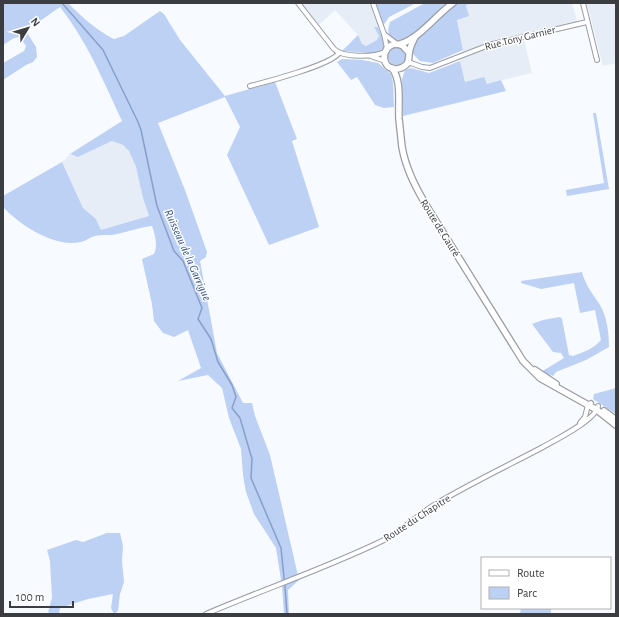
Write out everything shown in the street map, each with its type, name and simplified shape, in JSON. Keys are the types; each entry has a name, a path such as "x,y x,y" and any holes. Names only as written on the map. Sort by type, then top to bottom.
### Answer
{"street":[{"path":"298,3 330,44 343,55 369,56 379,54 392,45 399,44 415,37"},
{"path":"372,3 384,34 386,50 385,62"},
{"path":"369,56 385,62 392,68 398,69 403,67 408,62 410,48 415,37 435,17 453,3"},
{"path":"583,3 597,60"},
{"name":"Rue Tony Garnier","path":"408,62 430,68 489,45 587,22"},
{"path":"384,34 406,48 409,54"},
{"path":"250,86 310,68 334,59 339,53"},
{"name":"Route de Gauré","path":"398,85 403,67"},
{"name":"Route de Gauré","path":"392,68 397,78 398,85 399,120 402,148 408,169 416,188 520,356 527,366 540,378 590,404 616,420"},
{"path":"578,427 585,417 590,404"},
{"name":"Route de Gauré","path":"597,408 616,425"},
{"name":"Route du Chapitre","path":"206,614 257,592 304,576 383,540 403,528 435,505 564,436 578,427 597,408"}],"shaded area":[{"path":"301,3 376,3 383,26 374,27 379,36 377,40 366,46 362,45 358,35 335,10 319,25"},
{"path":"572,3 579,27 524,40 532,73 486,84 465,82 460,61 463,50 457,19 469,16 466,4"},
{"path":"587,3 616,3 616,63 603,66"},
{"path":"112,141 123,145 129,151 136,167 149,216 103,231 101,230 96,219 83,208 62,162 70,154 78,157"}],"green space":[{"path":"3,3 68,3 101,32 114,39 124,36 160,11 164,14 180,40 225,96 275,82 297,139 292,141 319,227 269,245 227,155 240,127 225,97 158,123 185,190 207,252 206,257 200,261 217,353 243,403 252,403 255,416 270,455 299,580 288,590 289,614 284,614 282,586 276,548 254,514 246,492 241,449 229,418 222,388 208,375 178,381 201,368 188,330 174,337 163,333 154,321 152,304 142,259 154,254 155,251 156,240 152,226 114,235 95,236 81,242 60,242 38,234 28,228 3,207 3,196 62,162 83,208 96,219 101,230 149,216 136,167 129,151 123,145 112,141 78,157 70,154 122,121 79,34 60,7 30,28 28,34 36,47 37,57 33,62 3,80 3,63 24,51 26,46 20,37 14,38 3,45"},
{"path":"376,3 416,3 389,17 383,26"},
{"path":"425,3 449,3 406,40 394,40 390,36 388,30 390,22"},
{"path":"457,3 472,3 466,5 469,16 457,20 463,50 433,63 420,61 413,54 412,50 417,40 425,30"},
{"path":"374,27 378,27 385,46 380,51 373,53 342,51 358,35 362,44 366,46 377,40 379,36"},
{"path":"397,47 401,48 405,52 405,60 401,64 397,65 393,64 389,60 388,56 389,52 393,48"},
{"path":"342,59 362,60 378,63 391,74 393,82 394,107 384,108 375,105 357,77 351,80 337,62"},
{"path":"460,61 465,82 484,77 487,84 501,80 506,91 403,116 402,79 405,70 411,68 429,73"},
{"path":"593,113 596,113 609,189 567,196 566,190 604,183"},
{"path":"582,272 587,285 600,305 606,320 609,347 586,360 556,372 553,376 541,372 564,358 561,353 553,352 532,324 543,320 560,317 562,319 569,355 573,356 592,348 601,340 595,310 580,313 574,283 541,289 521,283 521,281"},
{"path":"616,388 616,414 593,399 594,394"},
{"path":"107,533 120,533 123,546 122,561 124,582 120,594 118,611 114,614 111,608 113,594 88,599 60,608 59,614 51,614 48,612 52,598 50,561 47,550 76,540 83,542"},
{"path":"521,609 551,609 551,614 520,614"}],"waterway":[{"name":"Ruisseau de la Garrigue","path":"62,3 103,50 141,130 157,206 174,251 183,261 202,308 198,319 211,339 218,362 232,385 236,397 232,408 240,418 252,459 251,478 281,548 287,614"}]}
